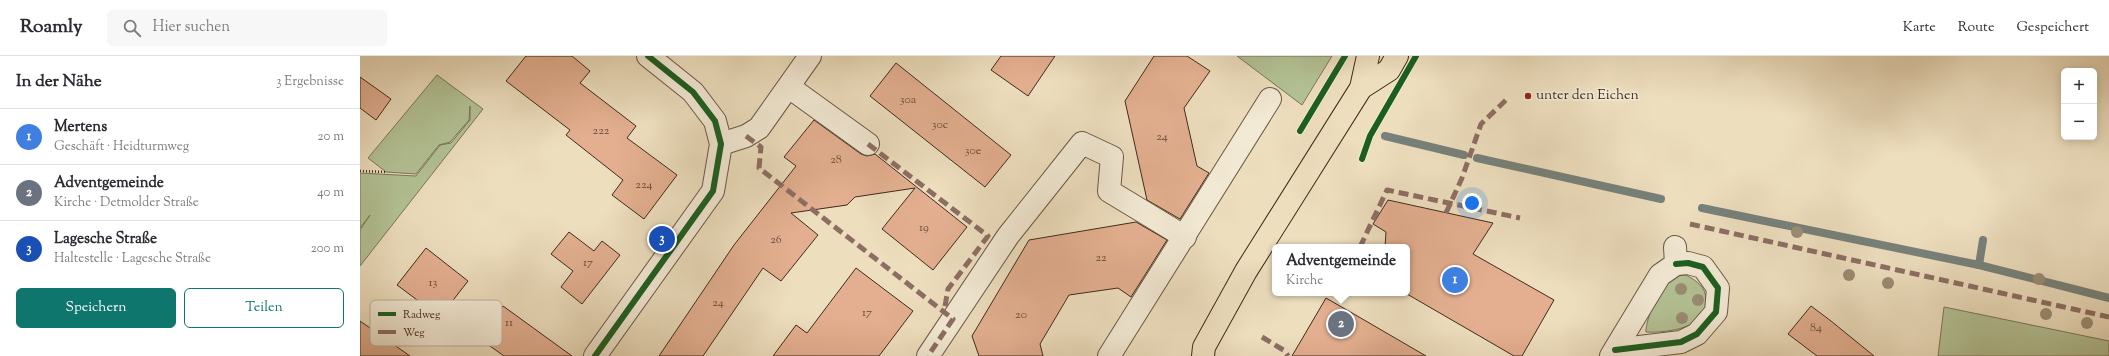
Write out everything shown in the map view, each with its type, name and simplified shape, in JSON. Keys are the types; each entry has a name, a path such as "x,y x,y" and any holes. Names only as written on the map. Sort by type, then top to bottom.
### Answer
{"main road":[{"path":"1199,353 1246,271 1361,88 1368,56"},
{"path":"1361,88 1389,70 1397,56"}],"street":[{"path":"595,356 713,191 721,144 715,121 694,92 648,56"},
{"path":"721,144 746,136 759,128 810,56"},
{"path":"789,87 868,144"},
{"path":"1110,356 1270,99"},
{"path":"928,356 1008,236 1082,143 1112,157 1109,191 1185,237"},
{"path":"1676,256 1688,263 1703,266 1718,288 1716,312 1697,334 1681,342 1614,354 1660,275 1676,256"}],"path":[{"path":"360,171 386,172"}],"green space":[{"path":"1237,56 1332,56 1302,105"},
{"path":"437,75 483,109 360,266 360,230 370,215 360,228 360,173 416,176 440,145 451,143 470,120 470,106 469,120 450,142 439,145 416,174 386,172 368,158"},
{"path":"1686,275 1703,288 1706,295 1706,309 1703,316 1697,321 1680,328 1662,332 1646,332 1648,319 1659,293 1673,277"},
{"path":"1944,307 2109,341 2109,356 1938,356"}],"building":[{"path":"526,56 572,56 590,71 580,83 636,126 627,138 677,175 644,219 612,195 623,180 566,135 570,130 506,81"},
{"path":"1001,56 1055,56 1028,96 991,70"},
{"path":"1154,56 1187,56 1210,71 1184,108 1197,166 1209,173 1180,219 1147,200 1125,101"},
{"path":"896,63 1011,155 985,187 870,96"},
{"path":"360,77 391,99 376,120 360,108"},
{"path":"814,120 861,154 867,156 875,154 967,227 933,270 882,229 915,188 855,197 847,205 791,213 818,235 781,281 763,268 703,356 659,356 734,245 796,166 784,157"},
{"path":"1388,200 1493,223 1473,254 1554,300 1522,356 1514,356 1410,296 1410,244 1385,244 1386,232 1373,224"},
{"path":"1136,222 1167,240 1131,297 1118,288 1069,295 1040,344 1043,356 979,356 972,336 1029,240"},
{"path":"569,232 594,251 602,241 620,255 582,304 561,287 573,271 551,254"},
{"path":"426,248 468,281 453,300 417,300 397,285"},
{"path":"856,268 913,311 879,356 773,356 796,325 807,333"},
{"path":"1326,298 1359,317 1426,356 1292,356"},
{"path":"503,306 572,356 504,356 490,346 502,346"},
{"path":"1811,306 1874,356 1817,356 1788,334"},
{"path":"360,321 370,328 370,346 396,346 410,356 360,356"}],"waterway":[{"path":"1385,136 1464,155"},
{"path":"1477,158 1661,199"},
{"path":"1702,208 1979,265 2109,298"},
{"path":"1979,265 1983,240"}],"marked path":[{"path":"1446,213 1462,178 1481,124 1507,99"},
{"path":"746,136 761,147 759,168 953,319 928,356"},
{"path":"868,144 988,236 948,289 944,312"},
{"path":"1361,244 1387,190 1520,218"},
{"path":"1690,224 2109,317"},
{"path":"1262,337 1285,351 1288,356"}],"cycle path":[{"path":"595,356 713,191 721,144 715,121 693,92 648,56"},
{"path":"1300,131 1345,56"},
{"path":"1362,159 1370,136 1416,56"},
{"path":"1615,350 1681,342 1697,334 1716,312 1718,288 1703,267 1688,263 1676,264"}],"place":[{"name":"unter den Eichen","path":"1528,96"},
{"name":"Lagesche Straße","path":"662,239"},
{"name":"Mertens","path":"1455,280"},
{"name":"Adventgemeinde","path":"1341,324"}]}
